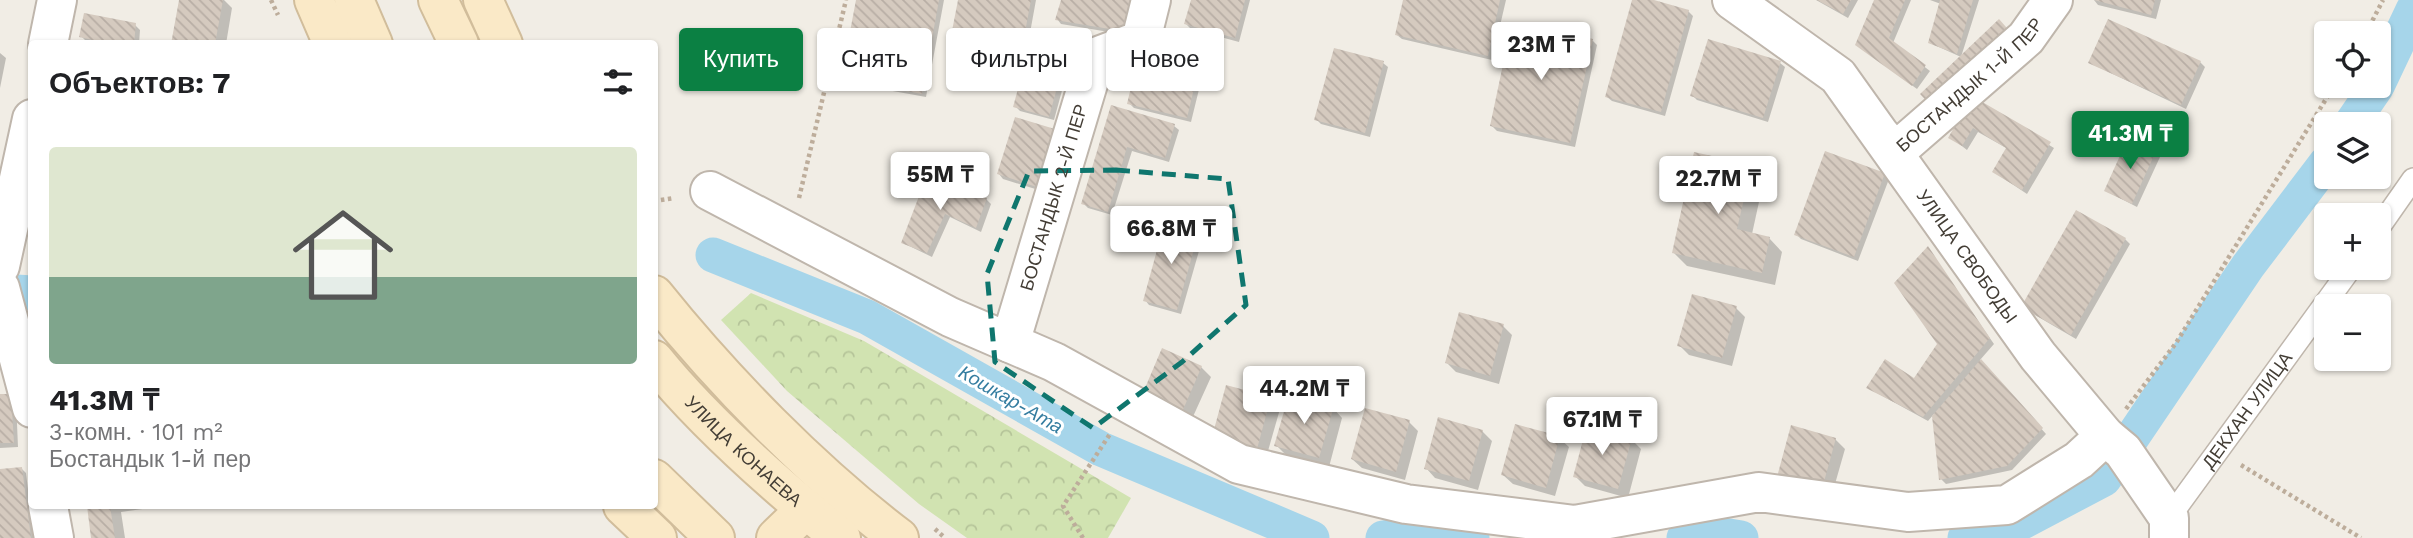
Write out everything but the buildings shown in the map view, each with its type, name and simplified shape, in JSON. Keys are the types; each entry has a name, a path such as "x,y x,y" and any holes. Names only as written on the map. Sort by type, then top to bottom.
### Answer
{"main road":[{"path":"314,0 331,40"},
{"path":"354,0 371,40"},
{"path":"438,0 457,40"},
{"path":"483,0 501,40"},
{"path":"658,300 706,360 862,510 900,538"},
{"name":"УЛИЦА КОНАЕВА","path":"658,365 676,387 806,509 841,538"},
{"path":"658,484 715,538"},
{"path":"626,509 657,538"},
{"path":"776,538 806,509"}],"street":[{"path":"49,40 57,0"},
{"name":"БОСТАНДЫК 2-Й ПЕР","path":"1010,343 1096,57 1141,40 1151,0"},
{"name":"УЛИЦА СВОБОДЫ","path":"1733,0 1838,76 2038,356 2105,436 2123,451 2169,528"},
{"name":"БОСТАНДЫК 1-Й ПЕР","path":"1883,138 1895,152 2026,38 2053,0"},
{"path":"0,265 28,137"},
{"path":"710,191 950,317 1054,362 1239,464 1406,504 1575,526 1759,492 1908,512 2007,505 2079,460 2105,436"},
{"path":"1,298 28,394"},
{"path":"49,509 54,538"}],"lane":[{"path":"2391,210 2413,179"},
{"name":"ДЕКХАН УЛИЦА","path":"2169,528 2219,452 2342,280"}],"path":[{"path":"791,233 846,0"},
{"path":"2372,21 2383,0"},
{"path":"2105,436 2176,343 2327,98"},
{"path":"1083,538 1063,506 1110,432"},
{"path":"2219,452 2361,538"}],"highlighted area":[{"path":"1116,170 1228,179 1246,305 1182,362 1093,428 995,362 987,274 1029,171"}],"green space":[{"path":"751,293 864,341 1131,498 1108,538 967,538 919,504 787,391 721,320"}],"waterway":[{"path":"2391,57 2413,10"},
{"path":"2359,112 2369,98"},
{"path":"1965,538 2011,528 2104,479 2248,266 2314,179"},
{"name":"Кошкар-Ата","path":"713,255 867,317 1101,449 1312,538"},
{"name":"Кошкар-Ата","path":"0,291 28,293"},
{"name":"Кошкар-Ата","path":"1383,538 1436,530 1472,538"},
{"name":"Кошкар-Ата","path":"1684,538 1711,533 1741,538"}]}
